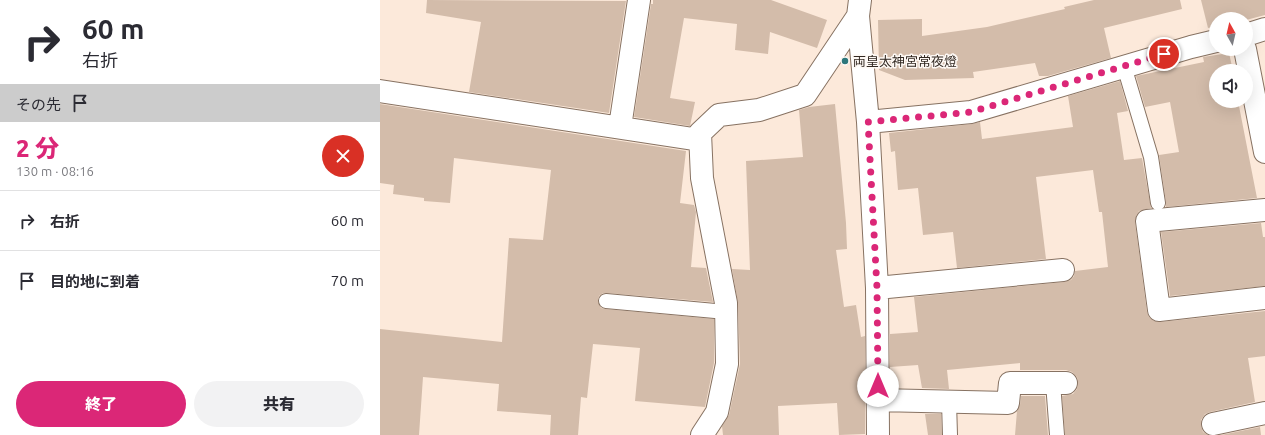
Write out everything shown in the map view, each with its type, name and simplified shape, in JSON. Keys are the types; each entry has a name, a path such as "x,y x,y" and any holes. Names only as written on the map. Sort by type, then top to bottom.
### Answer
{"street":[{"path":"620,127 639,0"},
{"path":"859,8 868,122 877,288 878,435"},
{"path":"702,435 717,412 727,364 726,303 702,178 700,132 720,116 759,110 805,95 859,8"},
{"path":"1253,33 1265,29"},
{"path":"868,122 971,112 1124,66 1209,43"},
{"path":"1246,56 1265,152"},
{"path":"380,91 700,140"},
{"path":"1265,210 1147,222 1159,310 1265,298"},
{"path":"877,288 1063,270"},
{"path":"878,400 1008,403 1010,383 1059,383"},
{"path":"1213,424 1265,413"}],"lane":[{"path":"1124,66 1151,157 1158,203"},
{"path":"606,301 726,312"},
{"path":"1057,435 1059,383"},
{"path":"949,402 950,435"}],"building":[{"path":"427,0 626,1 609,113 469,92 481,22 426,13"},
{"path":"653,0 771,0 827,20 817,48 770,32 768,54 735,50 737,24 684,18 670,98 695,102 690,126 634,117 651,4 653,4"},
{"path":"1094,0 1180,0 1182,9 1104,28 1111,58 1048,76 1039,76 1035,63 973,72 974,78 905,80 879,70 878,20 922,19 922,36 987,27 1065,9 1064,7"},
{"path":"1201,0 1265,0 1265,15 1253,18 1253,12 1209,12 1208,28"},
{"path":"1230,56 1231,64 1209,64 1209,108 1239,108 1257,198 1166,207 1159,155 1179,152 1170,102 1145,107 1136,76 1204,62 1203,57"},
{"path":"1120,81 1128,111 1117,113 1124,160 1142,158 1151,208 1139,211 1135,222 1147,312 1149,317 1154,321 1160,322 1265,311 1265,356 1248,358 1255,402 1205,414 1201,420 1201,426 1203,432 1208,435 1065,435 1062,396 1073,394 1077,389 1077,377 1072,372 1066,370 1020,370 1020,363 947,370 949,389 922,388 918,365 890,367 890,334 918,332 914,297 1064,282 1071,280 1075,271 1108,267 1102,212 1099,212 1093,170 1036,177 1046,259 957,268 953,232 923,235 918,188 898,190 895,151 891,152 889,133 980,122 982,139 1073,127 1068,96"},
{"path":"380,104 686,151 680,203 694,205 696,212 691,267 706,268 713,302 607,293 603,293 599,296 598,301 601,308 605,309 714,319 714,363 705,407 635,401 640,348 593,344 587,398 581,397 578,435 550,435 551,415 497,411 499,384 423,377 419,435 380,435 380,329 502,342 509,238 543,240 551,170 454,158 450,203 424,201 424,198 393,194 394,185 380,183"},
{"path":"835,104 847,249 836,250 844,307 856,305 861,337 865,336 865,434 839,435 837,403 778,406 779,435 723,435 722,426 729,415 740,364 738,303 732,269 750,270 746,161 803,157 799,110 809,107"},
{"path":"1261,223 1263,237 1265,237 1265,286 1170,296 1161,232"},
{"path":"1021,396 1045,396 1048,435 1015,435 1017,411 1020,405"},
{"path":"925,414 941,414 942,435 928,435"},
{"path":"1260,427 1261,435 1221,435"}],"place":[{"name":"両皇太神宮常夜燈","path":"845,61"}],"route":[{"path":"878,386 877,288 868,122 971,112 1164,54"}]}
